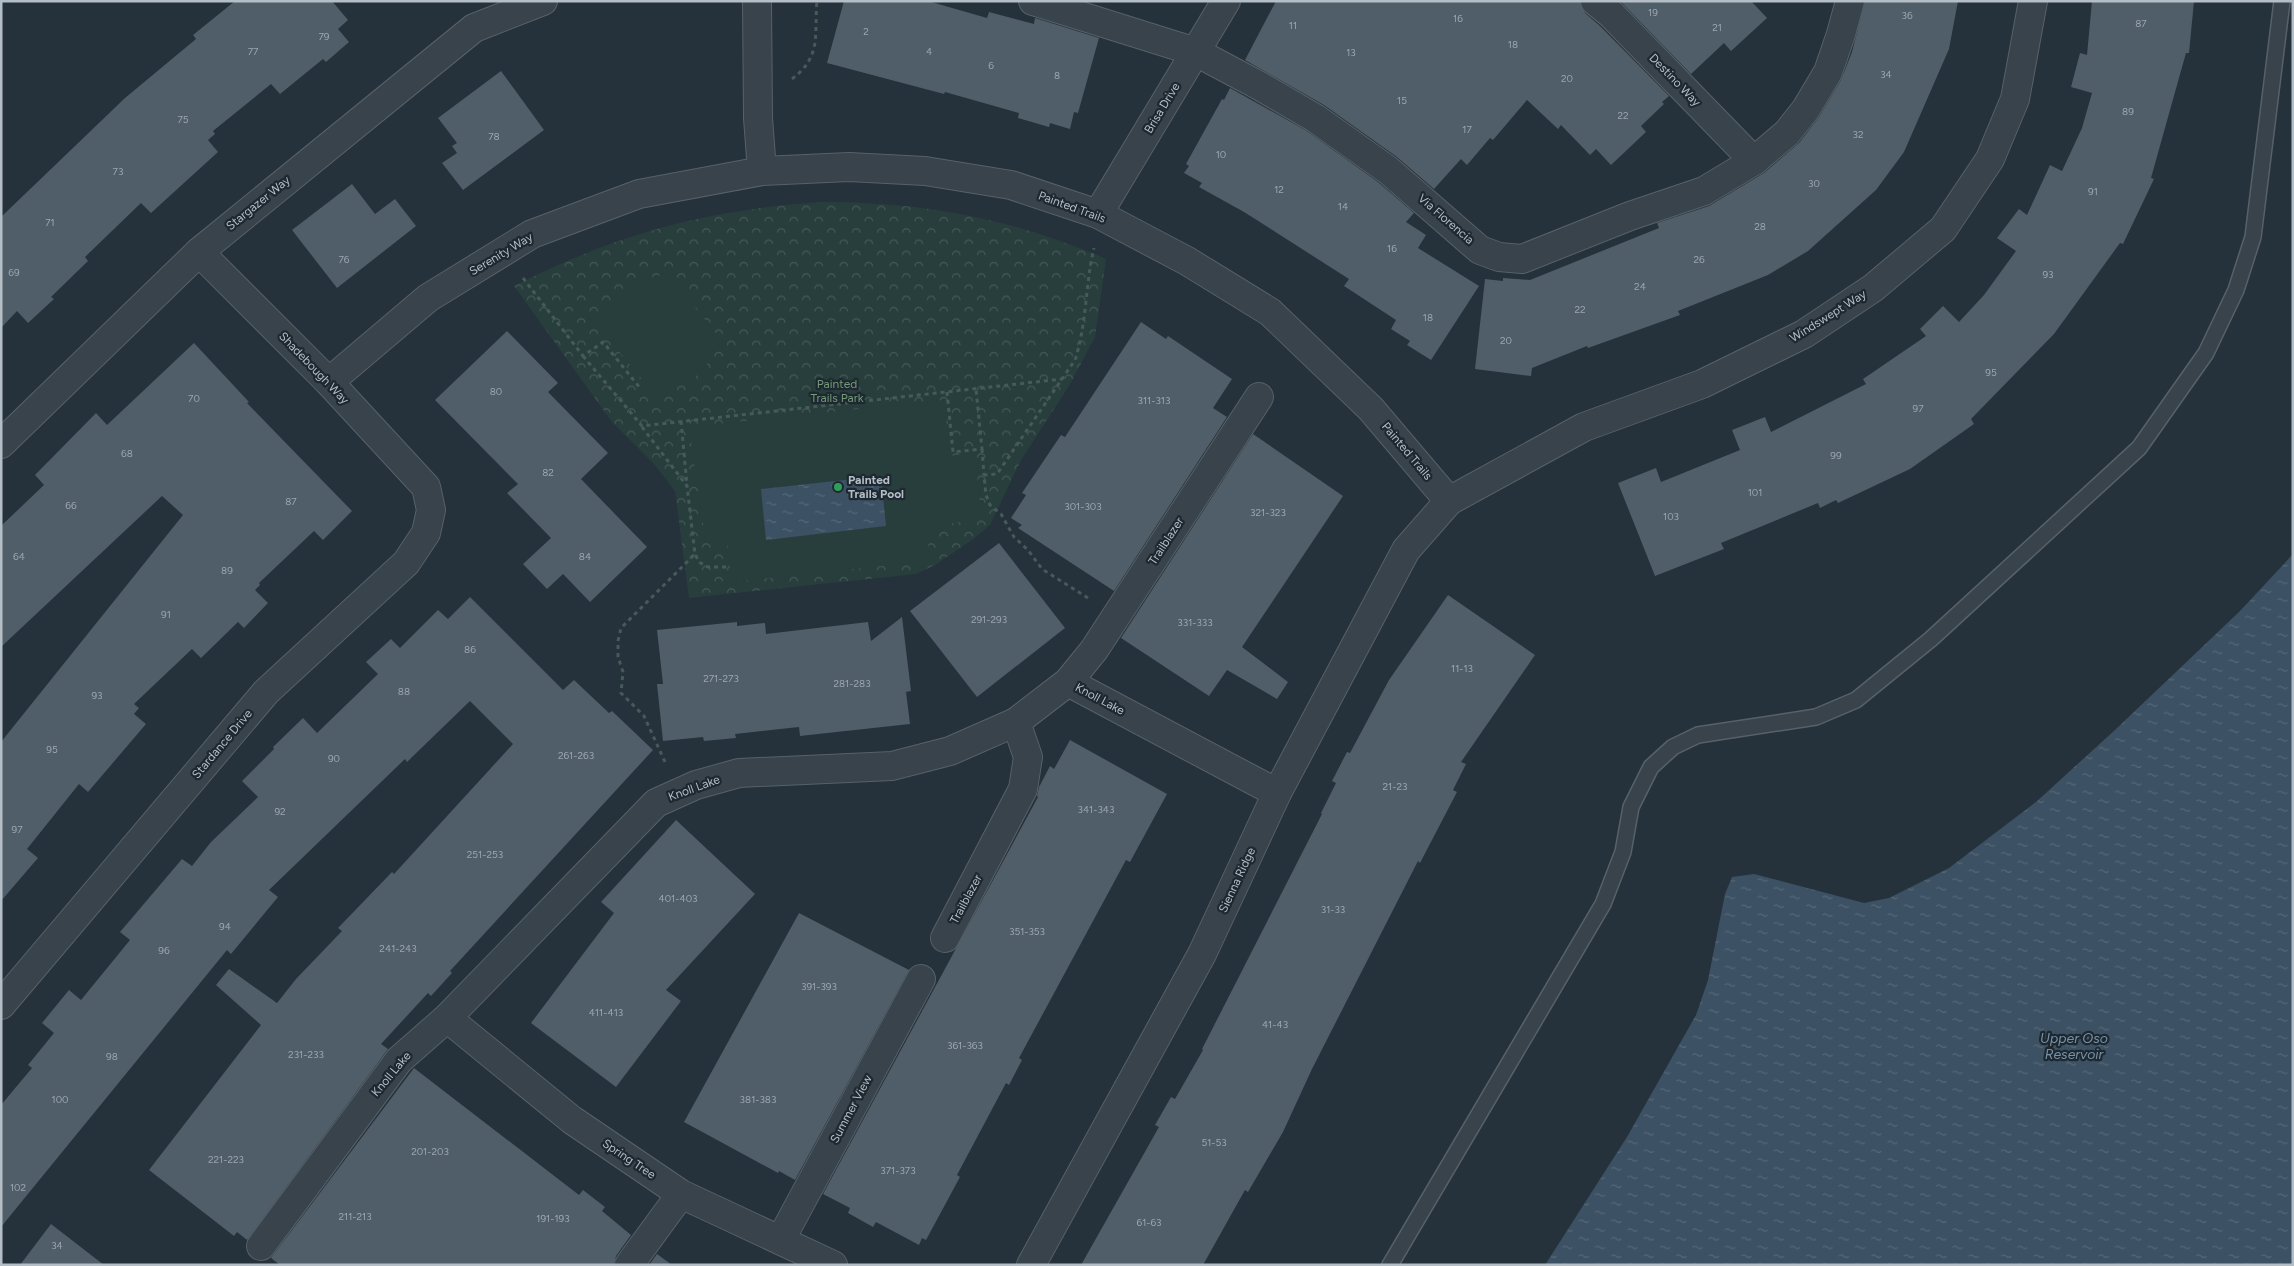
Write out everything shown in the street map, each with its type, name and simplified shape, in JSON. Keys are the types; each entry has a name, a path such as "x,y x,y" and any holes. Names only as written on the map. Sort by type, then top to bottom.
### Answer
{"street":[{"name":"Stargazer Way","path":"1,444 199,252 474,28 544,1"},
{"path":"757,1 757,92 762,170"},
{"name":"Via Florencia","path":"1033,1 1196,52 1315,118 1388,170 1480,250 1500,257 1522,259 1630,216 1704,191 1754,161 1787,133 1806,109 1828,72 1850,1"},
{"name":"Brisa Drive","path":"1100,215 1226,1"},
{"name":"Destino Way","path":"1595,1 1611,14 1733,136 1754,161"},
{"name":"Windswept Way","path":"1449,501 1584,427 1702,384 1804,334 1873,288 1943,229 1990,159 2015,99 2033,1"},
{"name":"Painted Trails","path":"762,170 850,166 925,171 1011,185 1100,215 1187,261 1270,312 1371,409 1449,501"},
{"name":"Serenity Way","path":"329,382 428,298 532,234 639,194 762,170"},
{"name":"Shadebough Way","path":"199,252 329,382 426,487"},
{"name":"Trailblazer","path":"1068,682 1094,650 1117,616 1260,397"},
{"name":"Stardance Drive","path":"1,1005 266,692 406,563 426,533 431,510 426,487"},
{"name":"Sienna Ridge","path":"1032,1265 1202,954 1277,793 1406,550 1449,501"},
{"name":"Knoll Lake","path":"261,1246 400,1060 447,1018 656,803 696,785 739,773 892,766 950,751 1016,722 1068,682 1277,793"},
{"name":"Trailblazer","path":"945,938 1023,789 1028,757 1016,722"},
{"name":"Summer View","path":"782,1239 921,980"},
{"name":"Spring Tree","path":"447,1018 572,1120 681,1194 782,1239 833,1265"},
{"path":"629,1265 681,1194"}],"lane":[{"path":"1390,1265 1603,904 1623,852 1631,807 1651,767 1673,747 1698,735 1816,717 1856,700 1931,639 2139,448 2195,369 2206,353 2236,290 2253,237 2282,1"}],"path":[{"path":"757,92 788,82 802,71 814,55 817,1"},
{"path":"984,475 997,474 1075,360 1081,342 1088,274 1100,215"},
{"path":"502,253 642,426 687,486"},
{"path":"584,356 603,342 640,388"},
{"path":"642,426 1062,379"},
{"path":"976,389 986,495 990,505 1001,514 1014,536 1028,550 1042,569 1117,616"},
{"path":"947,392 953,452 982,449"},
{"path":"681,421 695,554 698,562 708,567 730,567"},
{"path":"681,792 658,750 652,730 644,716 621,693 623,672 618,657 618,641 621,628 695,554"}],"green space":[{"name":"Painted Trails Park","path":"820,202 895,205 966,215 1036,233 1106,259 1095,337 1069,386 1021,460 990,525 972,540 935,565 916,574 689,598 675,491 654,464 612,422 514,286 589,252 662,227 738,211"},
{"path":"668,273 722,341 707,365 694,377 678,386 657,391 650,389 599,327 604,314 617,296 634,284"},
{"name":"Painted Trails Pool","path":"944,400 950,456 975,453 981,519 927,527 929,556 917,562 732,582 727,542 706,543 689,427"}],"water":[{"name":"Painted Trails Pool","path":"881,476 886,526 766,540 761,489"},
{"name":"Upper Oso Reservoir","path":"2293,554 2293,1265 1545,1265 1627,1137 1696,1015 1708,980 1725,894 1732,877 1754,874 1864,903 1889,898 1949,868 2036,802 2116,729 2240,611"}],"building":[{"path":"235,1 332,1 348,20 338,29 349,42 326,62 323,59 280,94 271,84 213,131 215,134 208,140 218,152 151,213 141,203 85,257 88,261 51,297 54,299 28,323 17,311 1,328 1,217 125,98 196,39 193,35"},
{"path":"844,1 928,1 987,18 989,12 1034,24 1035,18 1099,38 1078,113 1074,112 1070,129 1050,123 1049,127 1018,118 1019,113 945,92 944,94 827,63"},
{"path":"1276,1 1580,1 1585,13 1669,96 1662,102 1664,104 1641,126 1646,132 1611,165 1596,149 1590,155 1561,125 1558,129 1527,100 1493,140 1490,138 1467,165 1461,159 1434,189 1397,157 1324,105 1245,60"},
{"path":"1620,1 1751,1 1767,18 1731,51 1724,43 1691,74"},
{"path":"1865,1 1958,1 1949,49 1904,152 1876,190 1808,251 1768,275 1678,311 1680,315 1588,348 1587,346 1532,368 1531,376 1475,369 1485,279 1503,281 1503,278 1530,280 1659,228 1657,223 1709,206 1764,173 1799,143 1819,117 1841,80 1852,52"},
{"path":"2092,1 2194,1 2189,53 2186,53 2151,178 2154,179 2123,244 2120,243 2054,334 1971,419 1974,424 1910,469 1838,503 1836,500 1820,508 1818,503 1721,543 1724,549 1655,576 1618,483 1656,468 1661,482 1740,450 1732,430 1765,417 1771,432 1866,384 1863,379 1926,336 1920,329 1943,306 1959,322 1984,295 2016,251 1997,238 2019,209 2027,215 2050,165 2062,171 2082,128 2092,93 2071,87 2080,53 2087,55"},
{"path":"501,71 544,130 463,190 442,163 457,153 452,146 457,143 438,118"},
{"path":"1230,88 1307,131 1378,182 1414,213 1406,222 1426,235 1418,248 1479,286 1431,360 1407,345 1410,341 1391,329 1396,320 1344,286 1349,279 1244,212 1199,187 1202,183 1184,173 1189,166 1186,164"},
{"path":"352,184 375,214 395,199 416,226 337,288 292,230"},
{"path":"1141,322 1166,339 1168,336 1232,379 1213,408 1227,417 1114,591 1018,528 1022,525 1011,518 1026,495 1022,493 1061,435 1065,437"},
{"path":"507,331 558,383 548,392 608,453 581,479 647,547 590,602 563,574 547,589 523,564 551,538 507,493 518,484 435,400"},
{"path":"194,343 249,402 247,403 352,511 323,540 314,531 259,583 260,585 255,590 268,603 244,628 238,622 201,658 192,649 134,704 139,708 134,714 146,724 88,792 79,784 27,849 38,858 1,901 1,742 183,515 162,496 1,647 1,526 44,485 35,475 96,413 107,425"},
{"path":"1253,434 1343,496 1242,647 1288,682 1277,699 1227,670 1209,696 1121,638"},
{"path":"999,543 1065,628 977,697 910,611"},
{"path":"1448,595 1535,655 1461,762 1466,764 1453,790 1457,792 1420,863 1418,861 1312,1069 1283,1132 1248,1192 1245,1190 1203,1265 1081,1265 1159,1127 1155,1125 1171,1097 1175,1099 1203,1050 1322,814 1336,783 1332,781 1347,752 1350,753 1389,680"},
{"path":"470,597 563,690 574,680 609,713 612,711 653,750 450,971 452,973 431,996 428,993 381,1044 388,1049 247,1240 237,1232 234,1236 149,1170 261,1025 216,985 229,969 277,1003 296,979 342,931 338,928 392,872 394,874 513,744 470,701 407,762 405,759 269,890 278,897 231,954 227,950 1,1227 1,1105 32,1068 28,1065 54,1033 42,1023 69,990 81,1000 130,940 120,932 182,859 192,866 211,842 258,797 242,781 274,749 273,747 303,718 317,733 378,674 366,662 391,639 400,648 438,610 448,619"},
{"path":"902,617 911,691 906,692 910,724 800,736 799,727 735,734 736,738 704,741 703,737 663,741 657,684 663,684 657,630 737,622 737,626 765,623 766,634 868,622 871,641"},
{"path":"1070,740 1167,794 1130,862 1126,860 1019,1058 1022,1060 1009,1085 1006,1083 957,1175 960,1177 926,1240 922,1238 919,1245 876,1222 873,1227 848,1213 850,1208 823,1194 1038,797 1039,787 1050,766 1054,769"},
{"path":"676,820 755,894 666,990 681,1001 616,1087 531,1023 614,913 601,902"},
{"path":"799,913 909,970 795,1180 779,1171 778,1173 684,1122"},
{"path":"414,1068 579,1195 583,1190 605,1207 602,1211 631,1235 616,1256 614,1265 280,1265 271,1258"},
{"path":"51,1224 104,1265 20,1265"},
{"path":"657,1254 672,1265 649,1265"}],"place":[{"name":"Painted Trails Pool","path":"838,487"}]}
